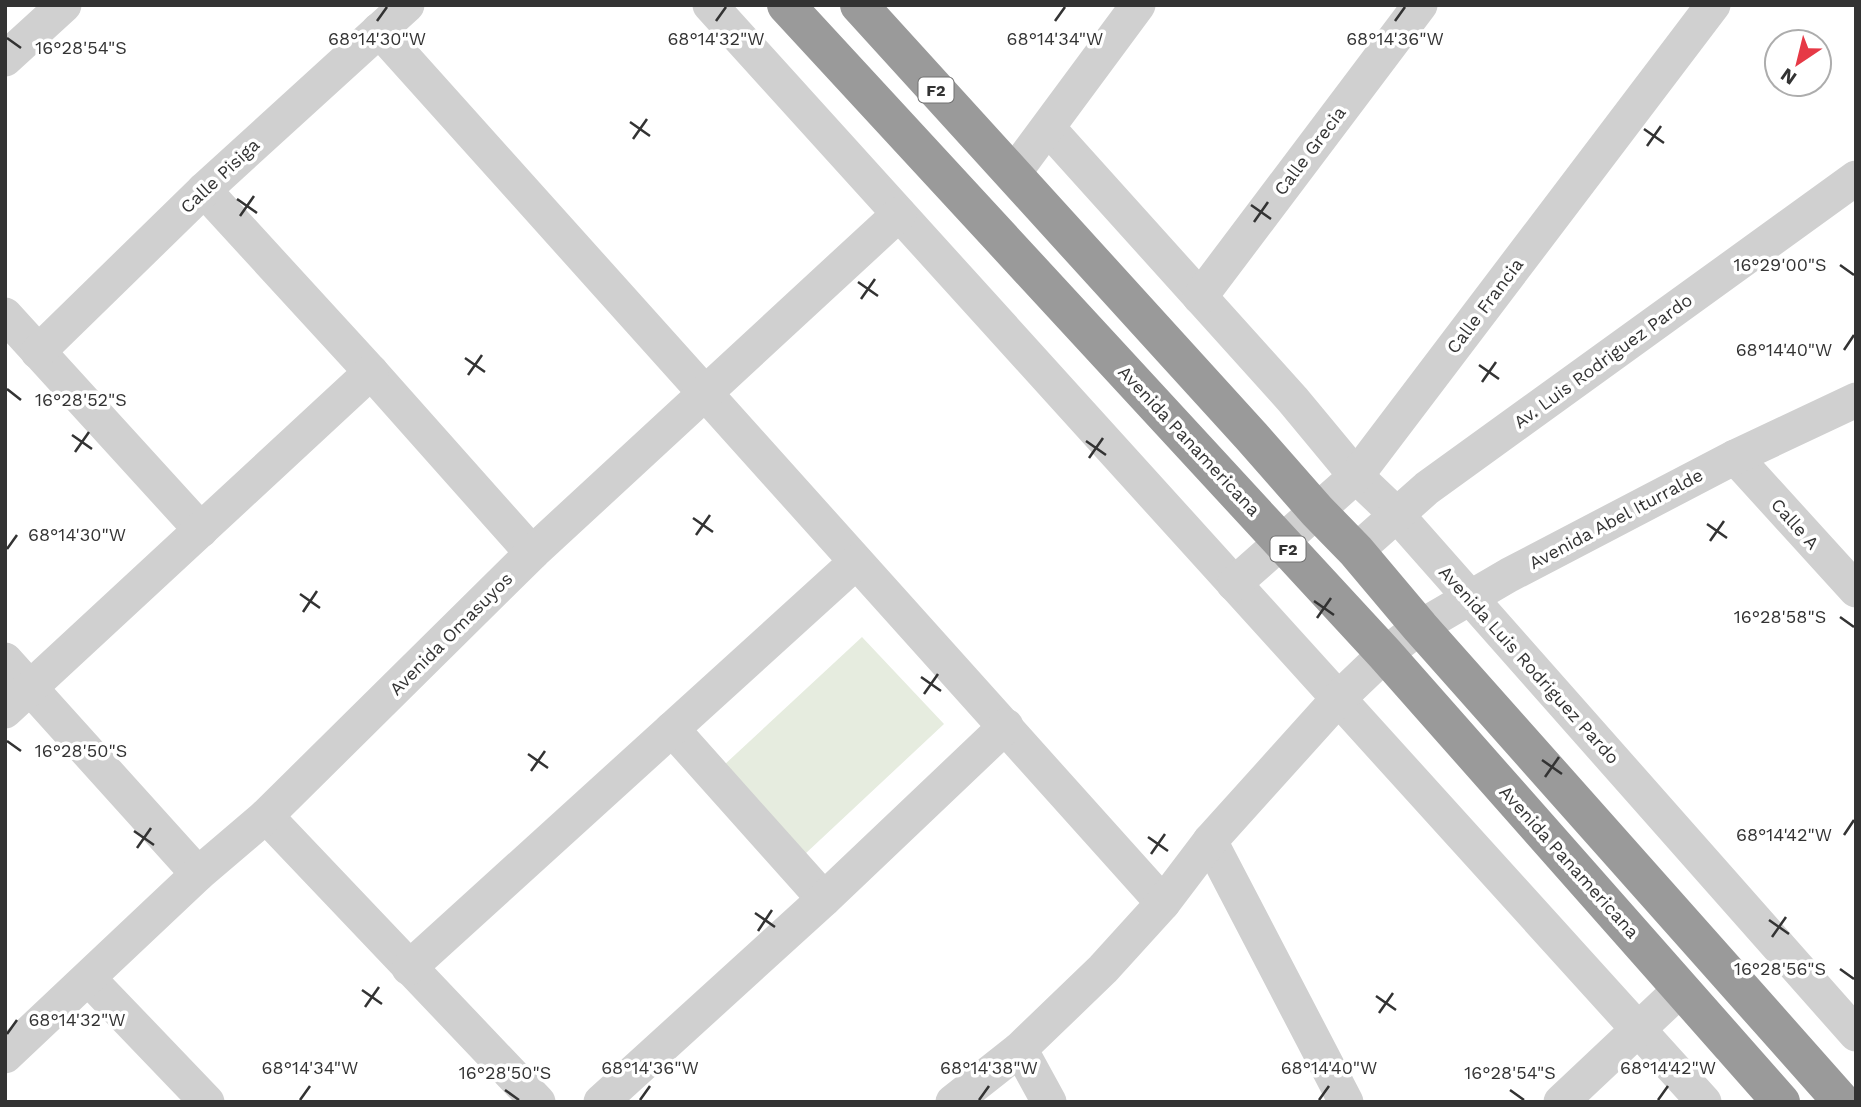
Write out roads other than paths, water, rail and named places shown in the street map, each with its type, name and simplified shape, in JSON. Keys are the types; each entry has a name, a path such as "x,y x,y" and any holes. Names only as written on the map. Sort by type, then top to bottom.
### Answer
{"highway":[{"name":"Avenida Panamericana","path":"786,5 1385,654 1781,1102"},
{"name":"F2","path":"859,5 1356,551 1420,627 1842,1102"}],"street":[{"path":"5,60 64,5"},
{"name":"Calle Pisiga","path":"38,352 204,190 407,5"},
{"path":"710,5 1703,1102"},
{"path":"1013,174 1138,5"},
{"name":"Calle Grecia","path":"1200,297 1420,5"},
{"name":"Calle Francia","path":"1234,584 1356,476 1713,5"},
{"path":"379,30 1163,903"},
{"path":"1048,128 1200,297"},
{"name":"Av. Luis Rodriguez Pardo","path":"1356,551 1438,480 1856,178"},
{"path":"204,190 532,553"},
{"name":"Avenida Omasuyos","path":"5,1056 198,874 266,816 532,553 899,214"},
{"name":"Avenida Luis Rodriguez Pardo","path":"1200,297 1293,400 1356,476 1397,515 1856,1034"},
{"path":"5,315 201,530"},
{"path":"18,699 371,372"},
{"name":"Avenida Abel Iturralde","path":"953,1102 1020,1049 1103,969 1163,903 1210,841 1338,699 1385,654 1420,627 1509,575 1735,457 1856,400"},
{"name":"Calle A","path":"1735,457 1856,590"},
{"path":"410,968 856,562"},
{"path":"5,660 18,699 198,874"},
{"path":"601,1102 824,899 1006,726"},
{"path":"672,729 824,899"},
{"path":"266,816 538,1102"},
{"path":"1210,841 1346,1102"},
{"path":"89,979 207,1102"},
{"path":"1562,1102 1681,989"},
{"path":"1020,1049 1049,1102"}]}
